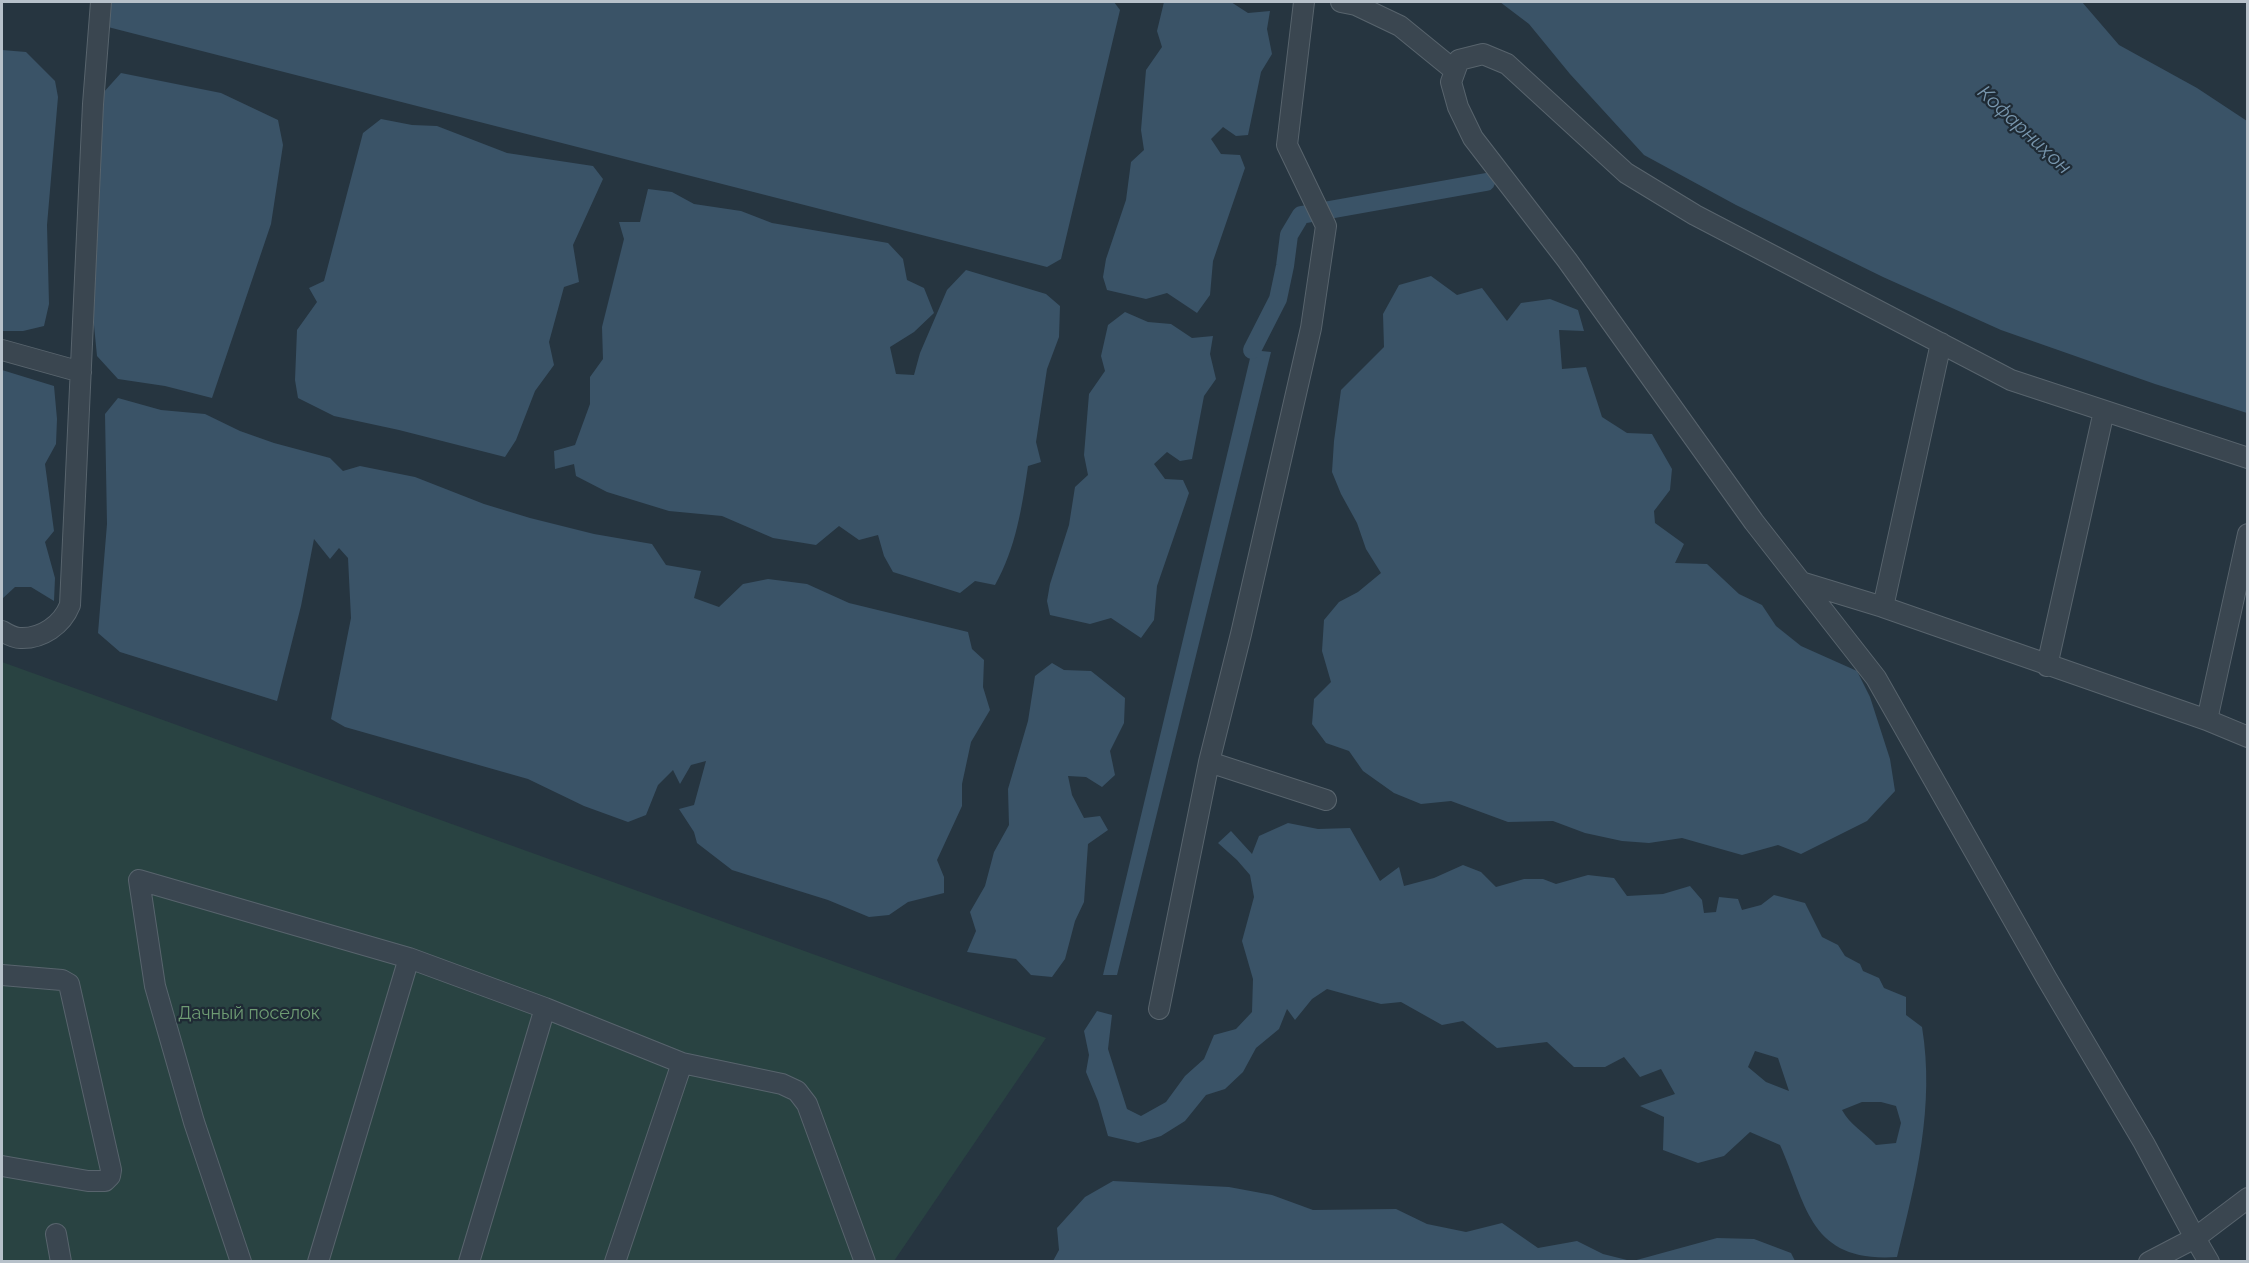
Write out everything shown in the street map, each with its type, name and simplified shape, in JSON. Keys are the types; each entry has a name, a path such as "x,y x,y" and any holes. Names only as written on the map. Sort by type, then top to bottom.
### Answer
{"street":[{"path":"2,632 18,638 40,635 64,618 70,606 93,104 101,2"},
{"path":"1159,1010 1209,762 1241,634 1311,328 1326,226 1287,145 1304,2"},
{"path":"1341,2 1356,5 1400,26 1454,70"},
{"path":"2210,1262 2144,1143 2047,979 1875,678 1754,522 1567,260 1473,138 1458,107 1450,82 1454,70 1459,60 1483,54 1507,64 1626,173 1695,215 2011,380 2247,458"},
{"path":"1883,607 1941,343"},
{"path":"2,350 81,372"},
{"path":"2047,666 2104,411"},
{"path":"2206,720 2247,534"},
{"path":"1801,582 1883,607 2206,720 2247,737"},
{"path":"1209,762 1326,800"},
{"path":"241,1262 194,1122 155,986 139,880 409,958 545,1008 682,1063 782,1084 797,1091 807,1104 865,1262"},
{"path":"318,1262 409,958"},
{"path":"2,975 62,980 69,984 111,1170 110,1176 105,1181 88,1181 2,1166"},
{"path":"469,1262 545,1008"},
{"path":"615,1262 682,1063"},
{"path":"2150,1262 2195,1238 2247,1198"},
{"path":"56,1234 61,1262"}],"green space":[{"name":"Дачный поселок","path":"2,662 1046,1038 894,1261 2,1261"}],"water":[{"path":"106,2 1114,2 1120,10 1061,259 1047,267 104,26"},
{"path":"1164,2 1231,2 1248,13 1270,11 1267,29 1272,54 1261,72 1248,135 1236,136 1223,127 1211,139 1221,154 1240,155 1245,168 1213,261 1210,295 1197,313 1167,293 1146,299 1107,290 1103,277 1106,259 1126,200 1131,162 1144,150 1141,130 1146,70 1162,47 1157,31"},
{"name":"Кофарниҳон","path":"1500,2 2082,2 2119,45 2197,88 2247,121 2247,413 2155,384 2001,330 1883,277 1736,205 1644,155 1570,74 1529,24"},
{"path":"2,50 26,52 55,81 58,97 47,225 49,304 44,326 23,331 2,331"},
{"path":"121,73 221,93 278,120 283,145 271,224 212,398 165,386 118,379 97,356 93,315 103,93"},
{"path":"381,119 412,125 437,126 507,153 593,166 603,179 573,245 579,282 564,287 549,342 554,365 535,391 516,440 505,457 334,416 298,398 295,380 297,330 317,302 309,288 324,281 363,133"},
{"path":"648,189 672,192 694,204 741,211 772,223 888,243 903,259 907,280 924,288 934,313 914,332 890,347 896,374 914,375 920,353 947,290 966,270 1046,294 1060,306 1059,337 1047,369 1036,442 1041,462 1028,466 1013,542 995,585 975,581 960,593 893,572 884,556 878,535 859,540 839,526 816,545 773,538 722,516 669,511 607,492 576,476 574,464 555,469 554,451 575,445 590,404 590,377 603,359 602,327 624,239 619,222 640,222"},
{"path":"1431,276 1457,295 1482,288 1507,321 1521,303 1550,299 1578,310 1584,331 1559,330 1562,369 1586,367 1602,417 1627,433 1652,434 1672,469 1670,490 1654,511 1655,523 1684,544 1675,563 1707,564 1739,594 1762,605 1776,626 1801,646 1857,671 1870,697 1890,759 1895,791 1867,821 1801,854 1778,845 1742,855 1682,838 1649,843 1622,841 1585,833 1553,821 1508,822 1451,801 1421,804 1394,793 1363,771 1349,751 1326,743 1312,724 1314,699 1331,682 1322,651 1324,620 1339,602 1358,592 1381,573 1366,549 1357,523 1332,472 1341,390 1384,347 1383,314 1399,285"},
{"path":"1125,312 1148,322 1171,324 1192,338 1213,336 1210,354 1216,379 1204,396 1192,459 1180,461 1167,452 1154,464 1165,479 1183,480 1189,493 1157,586 1154,620 1141,638 1111,618 1090,624 1050,615 1047,601 1050,584 1069,525 1075,487 1088,475 1084,455 1089,394 1105,371 1101,356 1108,325"},
{"path":"1252,350 1271,352 1117,975 1103,975"},
{"path":"2,370 54,386 57,419 56,444 45,464 54,531 45,542 55,578 54,601 31,587 15,587 2,599"},
{"path":"118,398 161,410 205,414 240,431 274,443 330,458 343,471 360,466 415,477 484,504 530,518 594,534 652,544 666,565 701,571 694,598 719,607 743,584 768,579 807,584 849,603 968,632 972,649 984,660 983,687 990,710 971,742 962,784 962,806 937,860 944,877 944,893 908,902 889,915 869,917 828,900 732,870 697,843 694,832 679,809 694,805 706,761 691,765 680,784 673,770 658,785 646,815 628,822 584,806 528,779 345,727 331,719 351,618 348,558 339,548 330,559 314,539 301,606 277,701 120,652 98,633 107,524 105,414"},
{"path":"1052,663 1064,670 1091,671 1125,698 1124,723 1110,751 1115,775 1102,787 1086,777 1068,776 1072,795 1084,818 1100,816 1108,830 1088,844 1084,902 1075,921 1065,959 1052,977 1031,975 1016,959 967,952 976,931 970,912 985,886 994,852 1009,825 1008,789 1028,721 1035,676"},
{"path":"1288,823 1318,829 1350,828 1380,881 1399,867 1404,886 1434,878 1463,865 1481,872 1496,887 1524,879 1543,879 1556,884 1588,875 1614,878 1627,896 1663,894 1690,886 1702,900 1704,913 1716,912 1719,897 1738,899 1742,910 1761,905 1774,895 1805,903 1822,937 1838,945 1845,956 1860,964 1863,971 1879,978 1884,988 1906,997 1906,1015 1922,1027 1925,1056 1925,1114 1917,1172 1897,1257 1868,1256 1845,1250 1828,1240 1816,1226 1806,1208 1780,1145 1750,1132 1724,1156 1698,1163 1663,1150 1664,1117 1640,1106 1675,1094 1661,1069 1640,1077 1624,1057 1605,1067 1574,1067 1547,1042 1497,1048 1463,1021 1442,1025 1401,1002 1381,1004 1327,989 1312,999 1295,1020 1287,1009 1279,1029 1256,1048 1243,1072 1225,1089 1206,1095 1185,1121 1161,1136 1138,1143 1108,1136 1098,1101 1086,1072 1089,1055 1084,1031 1097,1011 1112,1015 1108,1049 1127,1109 1141,1116 1166,1102 1185,1076 1204,1059 1214,1035 1236,1029 1252,1012 1253,979 1242,941 1254,897 1250,875 1218,843 1231,831 1252,854 1259,836","holes":["1755,1051 1778,1058 1789,1091 1766,1082 1748,1067","1862,1102 1881,1102 1896,1106 1901,1123 1896,1143 1876,1145 1853,1124 1842,1110"]},
{"path":"1113,1181 1229,1187 1272,1195 1313,1210 1396,1209 1427,1224 1466,1232 1502,1223 1538,1248 1577,1241 1603,1254 1631,1261 1053,1261 1059,1250 1057,1228 1085,1197"},
{"path":"1717,1238 1754,1239 1791,1253 1795,1261 1633,1261"}],"waterway":[{"path":"1252,350 1278,299 1289,235 1301,215 1486,182"}]}
